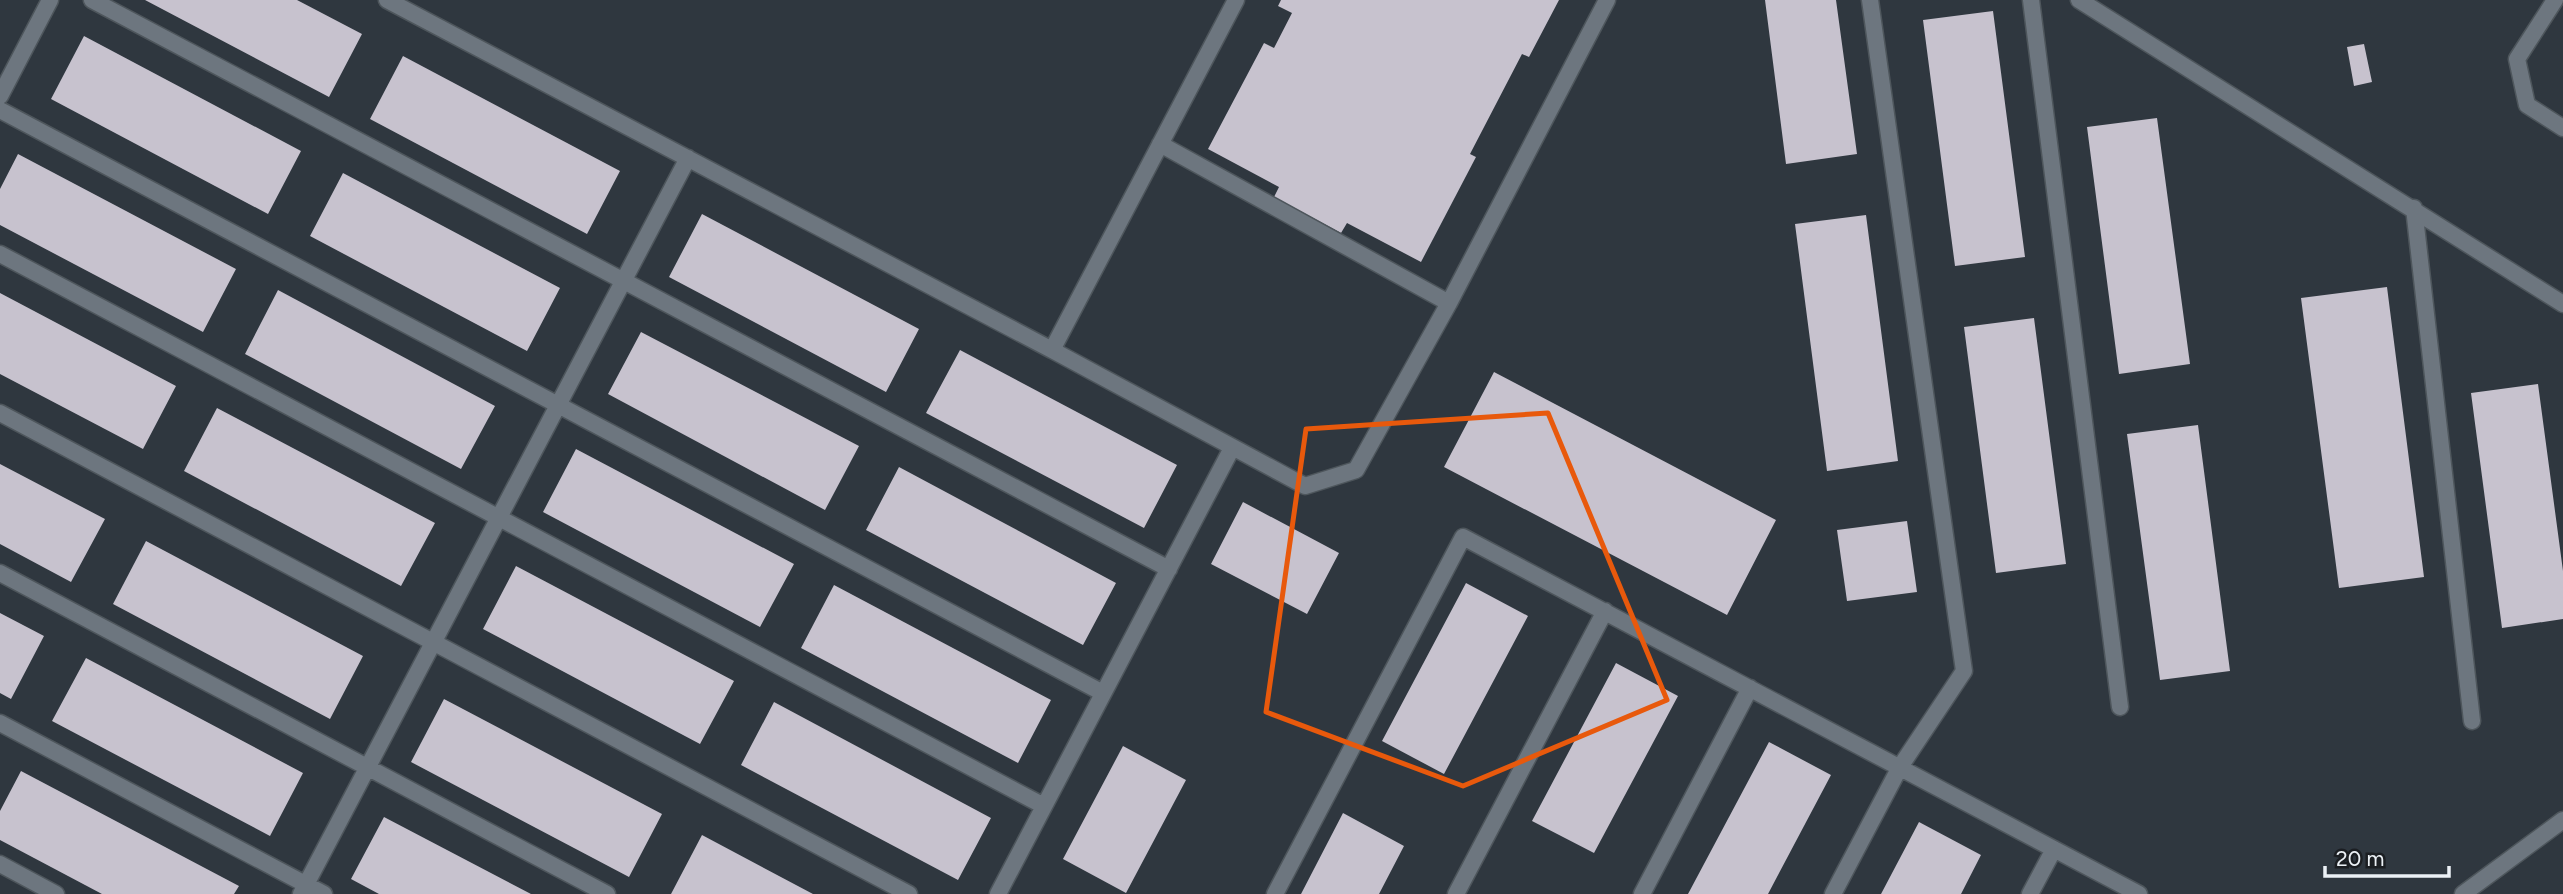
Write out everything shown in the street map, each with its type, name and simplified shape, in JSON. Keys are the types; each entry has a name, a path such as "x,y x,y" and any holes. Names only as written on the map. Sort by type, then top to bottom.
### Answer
{"lane":[{"path":"0,96 50,0"},
{"path":"92,0 1169,569"},
{"path":"387,0 1305,486 1356,470 1449,303 1607,0"},
{"path":"1052,350 1236,0"},
{"path":"1833,894 1900,767 1964,671 1870,0"},
{"path":"2031,0 2120,707"},
{"path":"2079,0 2563,304"},
{"path":"2555,0 2517,59 2527,105 2563,128"},
{"path":"0,110 1103,694"},
{"path":"1160,144 1449,303"},
{"path":"303,889 688,158"},
{"path":"2414,208 2472,721"},
{"path":"0,254 1044,807"},
{"path":"0,413 909,894"},
{"path":"998,894 1232,448"},
{"path":"1275,894 1463,537 2139,894"},
{"path":"0,573 607,894"},
{"path":"1456,894 1605,611"},
{"path":"1642,894 1750,688"},
{"path":"0,723 303,889 324,894"},
{"path":"2463,894 2563,820"},
{"path":"2030,894 2054,849"},
{"path":"0,864 56,894"}],"highlighted area":[{"path":"1548,413 1667,700 1463,786 1266,712 1306,429"}],"building":[{"path":"145,0 297,0 362,34 329,97"},
{"path":"1281,0 1559,0 1529,57 1522,54 1470,154 1476,157 1421,262 1347,223 1341,233 1274,197 1279,187 1208,149 1264,43 1274,48 1292,13 1278,6"},
{"path":"1765,0 1836,0 1857,154 1786,164"},
{"path":"1993,11 2025,257 1955,266 1923,20"},
{"path":"84,36 301,151 268,214 51,99"},
{"path":"2364,44 2372,82 2354,86 2347,47"},
{"path":"403,56 620,171 587,234 370,119"},
{"path":"2157,118 2190,364 2119,374 2087,127"},
{"path":"18,154 236,269 203,332 0,225 0,189"},
{"path":"343,173 560,288 527,351 310,236"},
{"path":"702,214 919,329 886,392 669,277"},
{"path":"1866,215 1898,461 1827,471 1795,224"},
{"path":"2387,287 2424,577 2339,588 2301,298"},
{"path":"278,290 495,406 461,469 245,354"},
{"path":"0,293 176,386 143,449 0,374"},
{"path":"2034,318 2066,564 1996,573 1964,327"},
{"path":"641,332 859,446 825,510 608,394"},
{"path":"960,350 1177,465 1144,528 926,413"},
{"path":"1494,372 1776,520 1727,615 1444,467"},
{"path":"2538,384 2563,571 2563,619 2502,628 2471,393"},
{"path":"217,408 435,523 401,586 184,471"},
{"path":"2198,425 2230,671 2160,680 2127,434"},
{"path":"576,449 794,564 760,627 543,512"},
{"path":"0,464 105,519 71,582 0,544"},
{"path":"899,467 1116,583 1083,645 866,530"},
{"path":"1243,502 1339,553 1307,614 1211,564"},
{"path":"1907,521 1917,592 1847,601 1837,530"},
{"path":"146,541 363,656 330,719 113,604"},
{"path":"516,566 734,681 700,744 483,629"},
{"path":"1466,583 1528,616 1444,774 1382,741"},
{"path":"834,585 1051,700 1018,763 801,648"},
{"path":"0,613 44,636 11,699 0,693"},
{"path":"86,658 303,773 270,836 52,721"},
{"path":"1616,663 1678,696 1594,853 1532,821"},
{"path":"444,699 662,814 629,877 411,762"},
{"path":"774,702 991,818 958,880 741,765"},
{"path":"1769,742 1831,775 1768,894 1688,894"},
{"path":"1123,746 1186,780 1126,893 1063,859"},
{"path":"21,771 239,886 234,894 102,894 0,840 0,811"},
{"path":"1343,813 1404,846 1379,894 1301,894"},
{"path":"384,817 531,894 379,894 351,879"},
{"path":"1919,822 1981,855 1961,894 1881,894"},
{"path":"702,835 813,894 671,894"}]}
